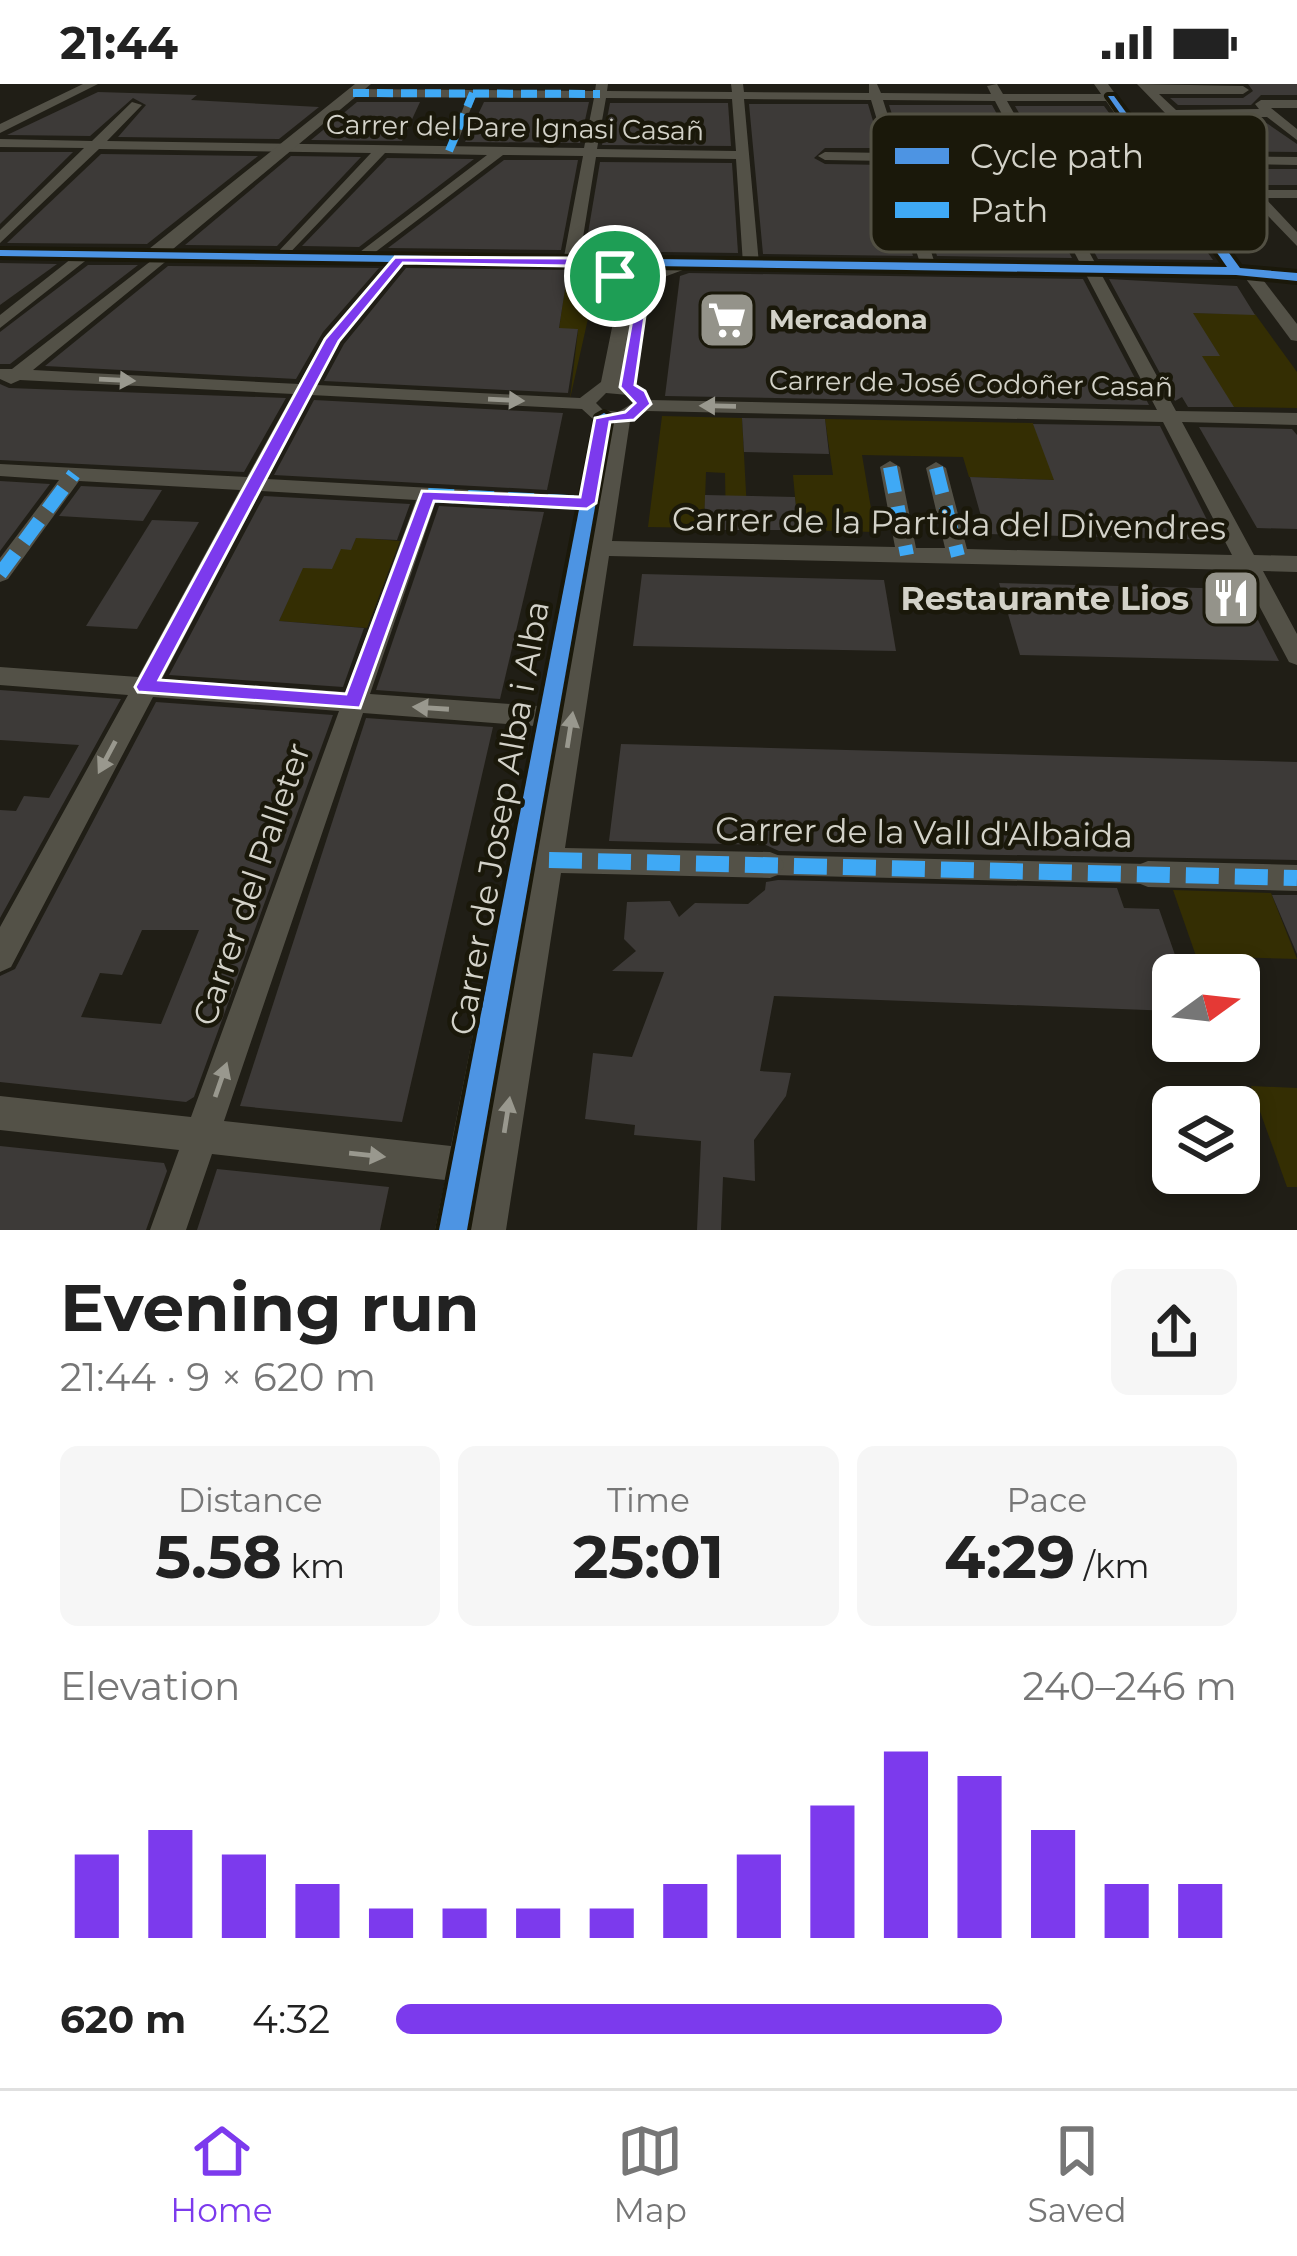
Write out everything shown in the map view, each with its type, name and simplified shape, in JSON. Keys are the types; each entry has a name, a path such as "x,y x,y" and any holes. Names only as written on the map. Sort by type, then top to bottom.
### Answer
{"street":[{"path":"0,129 92,84"},
{"path":"1146,87 1240,87 1297,136"},
{"path":"1146,87 1173,114 1297,104"},
{"path":"0,388 8,374 358,88 1106,91"},
{"path":"449,151 475,89"},
{"path":"571,262 601,89"},
{"path":"738,90 751,265"},
{"path":"0,238 136,105"},
{"name":"Carrer del Pare Ignasi Casañ","path":"0,143 742,155"},
{"path":"281,257 381,150"},
{"path":"361,258 499,152"},
{"path":"825,156 871,156"},
{"path":"1267,208 1294,233"},
{"path":"924,252 928,267"},
{"path":"1080,252 1297,656"},
{"path":"1227,252 1297,336"},
{"path":"0,253 571,262 637,273 691,263 1297,277"},
{"path":"0,322 86,254"},
{"path":"0,957 339,328 400,260"},
{"path":"618,386 637,273"},
{"path":"1245,275 1297,289"},
{"name":"Carrer de José Codoñer Casañ","path":"8,374 614,411 1297,418"},
{"path":"618,386 640,394 614,411 590,394 618,386"},
{"name":"Carrer de Josep Alba i Alba","path":"453,1230 587,503 614,411"},
{"name":"Carrer de Josep Alba i Alba","path":"488,1230 600,548 614,411"},
{"path":"890,467 907,555"},
{"path":"936,467 958,556"},
{"path":"0,470 587,503"},
{"path":"0,574 74,474"},
{"name":"Carrer del Palleter","path":"168,1230 428,495"},
{"name":"Carrer de la Partida del Divendres","path":"600,548 1297,564"},
{"path":"0,676 548,717"},
{"name":"Carrer de la Vall d'Albaida","path":"549,860 1297,878"},
{"path":"0,1113 465,1166"}],"shaded area":[{"path":"567,273 598,274 570,399 578,330 559,329"},
{"path":"1192,313 1255,314 1297,372 1297,408 1233,407 1201,356 1218,356"},
{"path":"662,416 742,418 748,529 726,528 725,473 706,472 704,528 648,527"},
{"path":"825,419 1033,423 1055,480 969,477 963,457 862,455 875,532 798,530 793,475 833,475"},
{"path":"358,533 362,538 400,541 367,628 279,621 302,567 351,549"},
{"path":"1173,890 1271,893 1297,959 1260,958 1260,954 1195,954"},
{"path":"1260,1086 1297,1088 1297,1187 1287,1187 1260,1111"}],"building":[{"path":"1248,84 1297,84 1297,95 1261,95 1251,105 1178,105 1170,98 1243,98 1253,91"},
{"path":"98,92 197,95 191,100 319,107 279,139 118,137 146,105 133,98 90,136 7,135"},
{"path":"357,102 420,102 402,141 311,140"},
{"path":"484,102 589,102 580,143 465,142"},
{"path":"610,103 728,103 731,146 602,145"},
{"path":"749,104 868,104 871,148 825,148 814,158 825,164 871,165 871,252 912,252 913,256 763,254"},
{"path":"889,105 992,105 997,114 892,114"},
{"path":"1015,106 1104,106 1110,114 1020,114"},
{"path":"1267,123 1297,144 1297,152 1267,152"},
{"path":"0,152 73,152 0,224"},
{"path":"101,154 258,156 147,244 7,243"},
{"path":"291,156 361,157 277,246 185,245"},
{"path":"387,158 474,159 359,247 302,246"},
{"path":"504,160 578,160 561,250 388,248"},
{"path":"600,162 732,163 738,253 585,251"},
{"path":"1267,169 1297,169 1297,185 1267,185"},
{"path":"936,252 1069,252 1072,258 937,256"},
{"path":"1094,252 1207,252 1213,260 1098,259"},
{"path":"0,263 57,264 0,305"},
{"path":"88,265 138,265 10,364 0,364 0,332"},
{"path":"168,266 379,268 323,332 296,379 45,366"},
{"path":"406,268 568,270 559,328 578,329 568,393 324,381 344,344"},
{"path":"680,276 1083,279 1149,405 665,396"},
{"path":"1109,279 1237,286 1255,315 1193,313 1220,356 1202,356 1234,407 1188,407 1182,397 1175,401"},
{"path":"0,384 286,398 244,472 0,460"},
{"path":"314,400 563,413 547,490 274,475"},
{"path":"742,418 825,419 829,454 744,452"},
{"path":"1033,424 1160,426 1217,540 986,534 970,477 1054,480"},
{"path":"1199,427 1292,429 1297,435 1297,529 1257,528"},
{"path":"0,481 50,484 0,551"},
{"path":"81,486 162,490 143,521 59,516"},
{"path":"705,495 795,497 798,530 704,530"},
{"path":"264,496 410,504 397,540 356,538 351,550 341,549 332,569 303,568 279,621 364,628 343,687 169,675"},
{"path":"439,506 544,512 500,699 376,690"},
{"path":"152,520 199,522 137,629 86,626"},
{"path":"642,574 884,580 896,651 633,646"},
{"path":"999,583 1242,589 1279,661 1020,655"},
{"path":"0,690 121,699 0,918 0,810 16,811 24,796 49,798 79,745 0,740"},
{"path":"156,702 333,715 194,1097 186,1102 0,1082 0,976 15,969","holes":["142,930 199,930 161,1024 81,1017 100,973 122,975"]},
{"path":"366,718 493,727 402,1122 240,1106"},
{"path":"621,744 1297,762 1297,860 779,851 766,845 609,841"},
{"path":"766,882 1117,888 1124,908 1159,909 1175,954 1152,954 1152,1010 774,996 760,1071 791,1073 786,1096 754,1140 755,1181 723,1177 721,1230 697,1230 701,1141 634,1135 635,1125 585,1119 593,1053 632,1057 664,972 612,971 636,951 624,939 627,902 670,901 679,917 695,903 748,904 765,890"},
{"path":"1272,895 1297,895 1297,954"},
{"path":"0,1146 164,1163 167,1171 146,1230 0,1230"},
{"path":"217,1169 389,1187 380,1230 197,1230"}],"marked path":[{"path":"353,93 600,94"},
{"path":"449,151 473,93"},
{"path":"890,467 907,555"},
{"path":"936,468 958,556"},
{"path":"0,574 74,474"},
{"path":"428,495 587,503"},
{"path":"549,860 1297,878"}],"cycle path":[{"path":"1111,98 1123,114"},
{"path":"1222,252 1236,271"},
{"path":"0,253 1236,271 1297,277"},
{"path":"453,1230 604,417"}],"place":[{"name":"Mercadona","path":"727,320"},
{"name":"Restaurante Lios","path":"1231,598"}],"route":[{"path":"400,260 571,262 593,265 615,276 645,284 627,387 640,394 643,404 629,416 603,418 587,503 428,495 353,702 145,687 332,339 400,260"}]}
